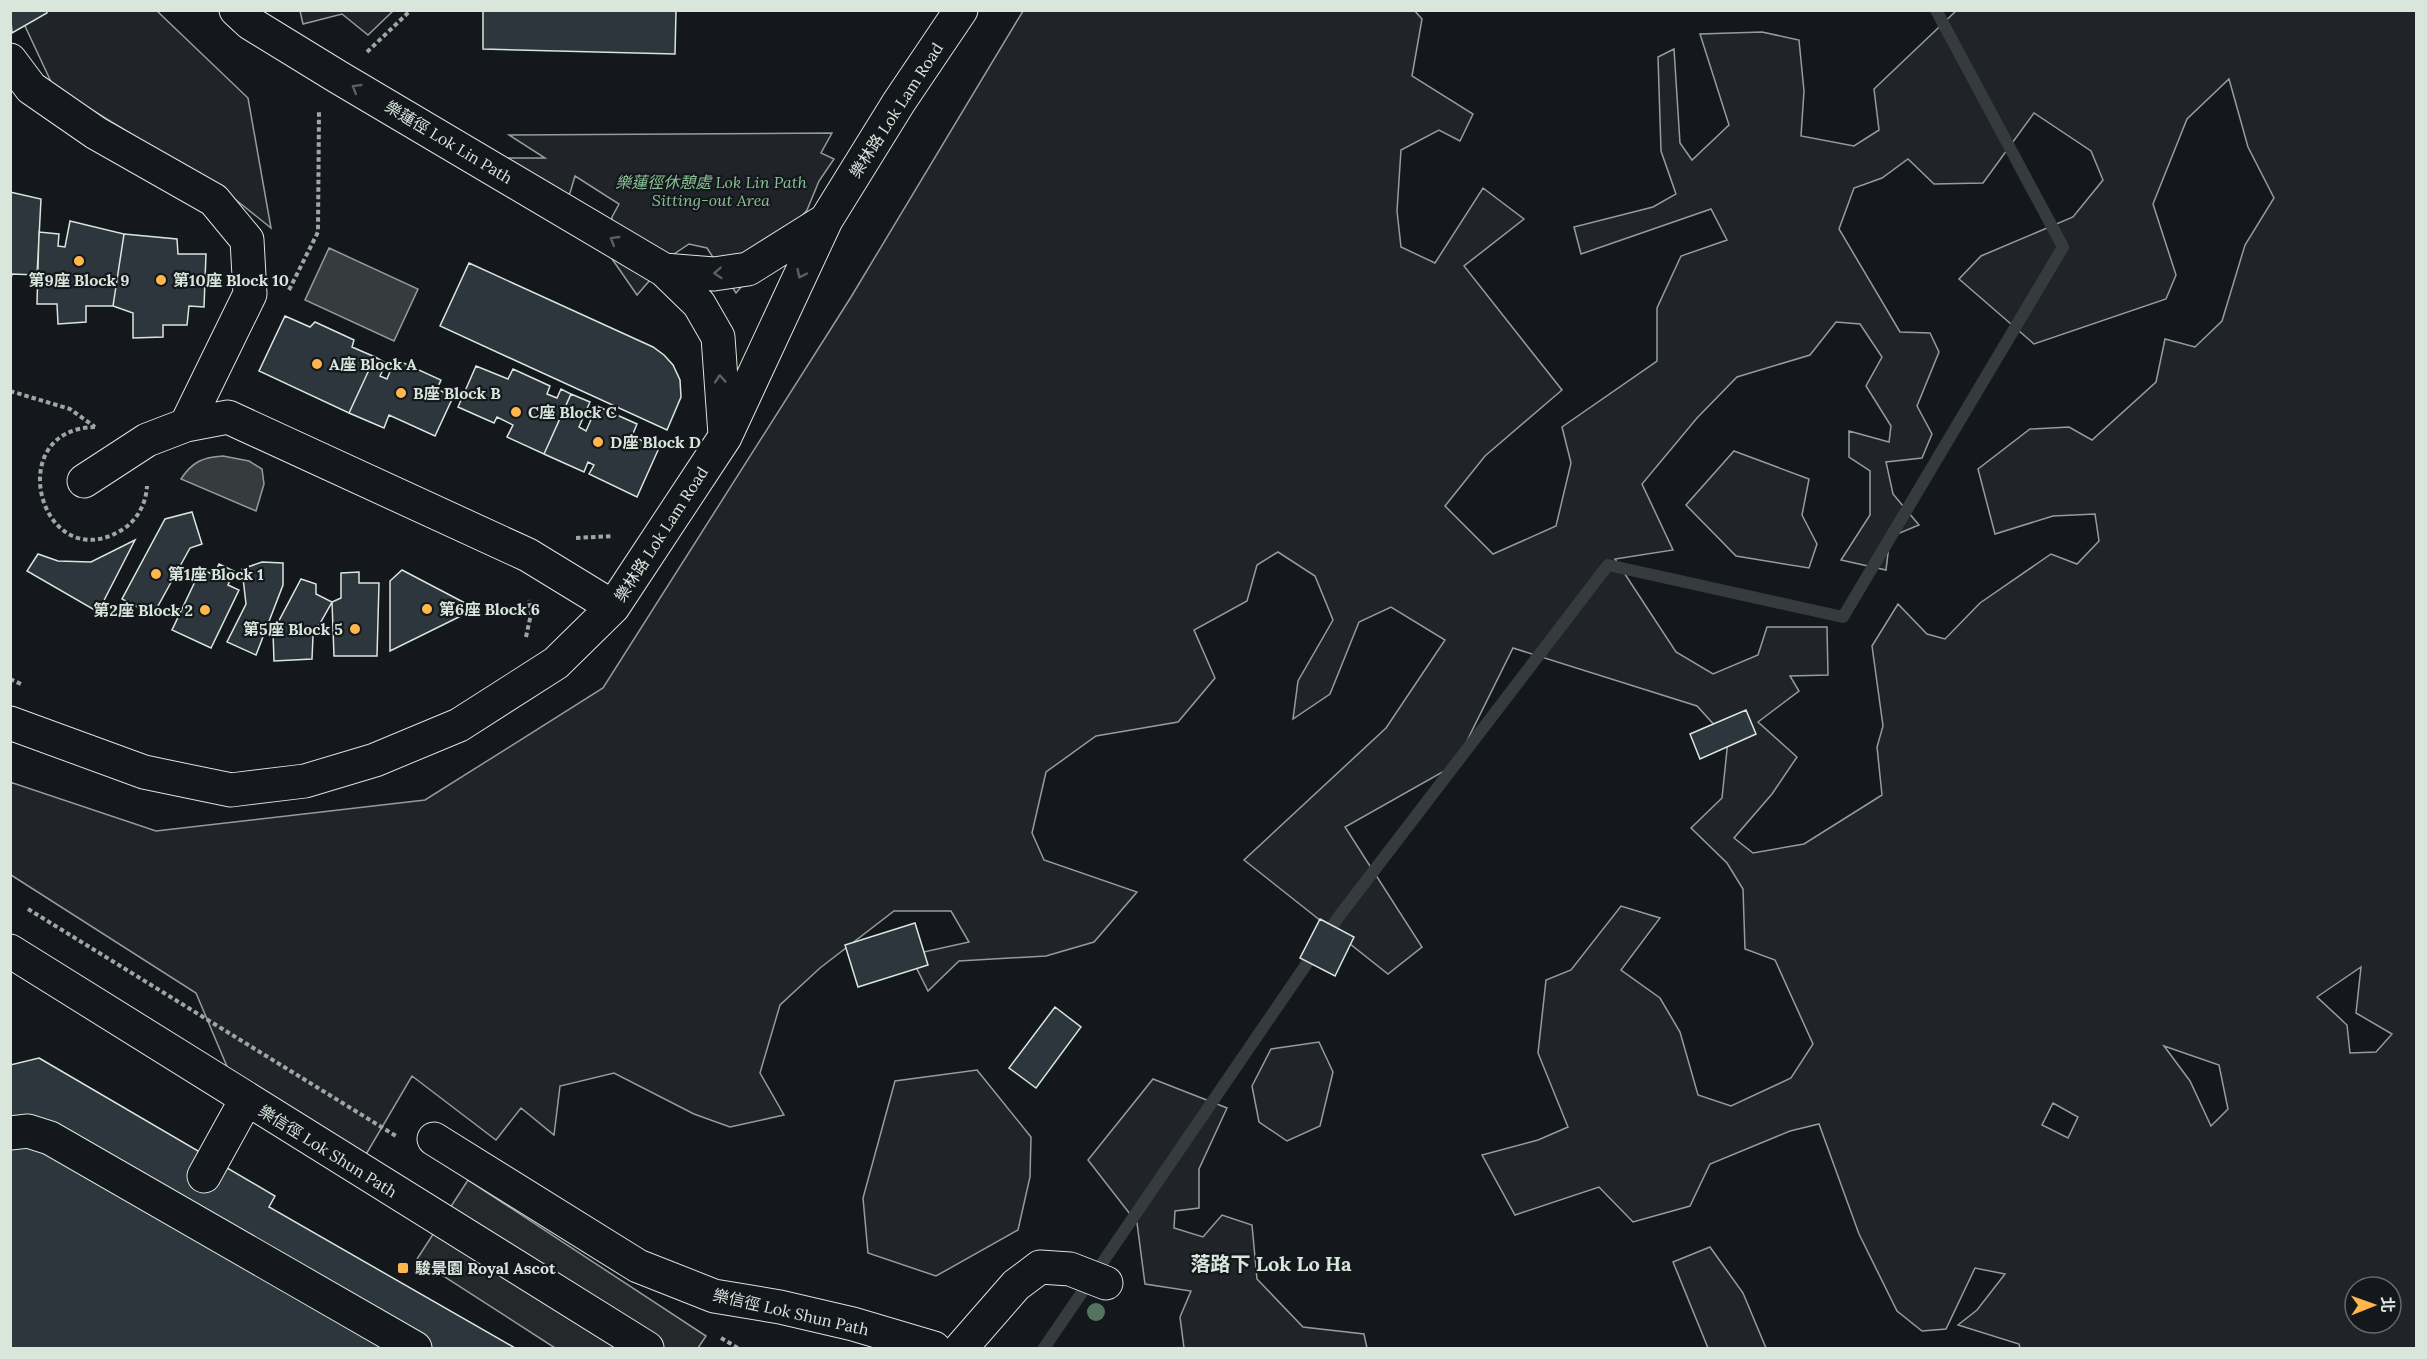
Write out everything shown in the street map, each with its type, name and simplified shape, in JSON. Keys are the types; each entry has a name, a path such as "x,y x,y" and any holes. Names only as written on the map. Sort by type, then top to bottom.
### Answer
{"street":[{"name":"樂蓮徑 Lok Lin Path","path":"236,10 250,23 338,77 664,270 699,304 718,337 725,437"},
{"name":"樂林路 Lok Lam Road","path":"84,481 147,440 186,425 228,417 248,424 528,555 613,607 725,437 826,220 899,102 961,10"},
{"path":"10,60 31,88 96,133 214,200 246,240 250,294 186,425"},
{"name":"樂蓮徑 Lok Lin Path","path":"664,270 714,274 748,270 826,220"},
{"path":"10,723 144,772 231,790 305,781 375,760 459,725 556,663 613,607"},
{"name":"樂信徑 Lok Shun Path","path":"10,951 647,1348"},
{"path":"204,1176 246,1100"},
{"path":"10,1132 28,1131 50,1138 415,1348"},
{"name":"樂信徑 Lok Shun Path","path":"434,1139 638,1266 714,1296 780,1307 853,1324 934,1348"},
{"path":"961,1348 1016,1285 1040,1267 1070,1269 1106,1283"}],"path":[{"path":"362,57 411,10"},
{"path":"318,232 319,105"},
{"path":"10,392 70,409 96,427"},
{"path":"28,909 186,1006"}],"green space":[{"path":"300,10 393,11 368,35 342,14 303,24"},
{"path":"1414,10 1422,19 1412,76 1473,114 1460,141 1439,130 1401,150 1397,211 1401,247 1435,263 1483,188 1524,219 1464,266 1562,390 1485,456 1445,506 1493,554 1556,526 1571,463 1562,427 1657,361 1657,308 1681,256 1727,240 1711,209 1581,254 1574,227 1653,207 1676,194 1661,151 1658,57 1674,49 1680,143 1692,160 1729,125 1700,34 1762,32 1799,40 1804,91 1801,136 1854,146 1879,130 1874,89 1956,11 2416,11 2416,1348 2020,1348 2019,1344 1958,1325 1977,1310 2005,1274 1975,1268 1946,1329 1922,1331 1897,1311 1859,1234 1819,1124 1790,1131 1710,1164 1690,1206 1633,1222 1599,1187 1515,1215 1482,1155 1538,1140 1568,1127 1538,1053 1546,980 1571,970 1621,906 1660,918 1621,970 1660,998 1680,1032 1698,1095 1731,1106 1791,1078 1813,1044 1775,960 1745,949 1743,889 1727,863 1691,828 1722,798 1728,740 1697,706 1513,648 1455,765 1345,827 1422,947 1388,974 1244,860 1386,728 1445,640 1391,607 1359,622 1330,694 1293,719 1298,681 1333,620 1315,576 1278,552 1257,565 1247,601 1194,630 1215,678 1178,722 1096,736 1046,772 1032,833 1044,860 1137,892 1094,942 1046,956 959,961 928,991 910,955 969,942 951,911 894,911 820,968 780,1005 760,1073 784,1115 730,1127 694,1114 614,1073 560,1086 554,1135 521,1108 496,1140 412,1076 361,1163 239,1095 196,993 11,875 10,782 156,831 425,800 603,688 851,297 1023,11","holes":["2229,79 2248,147 2274,198 2245,245 2222,321 2195,347 2165,339 2156,382 2092,440 2069,427 2030,429 1978,469 1995,534 2053,516 2095,514 2099,541 2077,564 2051,554 1980,603 1945,639 1927,634 1898,604 1872,646 1883,726 1877,747 1882,795 1804,844 1753,853 1734,838 1772,794 1797,757 1758,722 1799,691 1790,676 1828,675 1827,627 1767,627 1758,655 1713,674 1676,652 1615,559 1673,550 1642,484 1697,418 1737,377 1810,355 1836,322 1860,324 1882,357 1866,386 1891,426 1889,442 1849,431 1849,457 1870,471 1870,515 1841,560 1886,570 1890,537 1919,525 1893,494 1886,462 1922,458 1932,434 1917,406 1939,352 1930,333 1900,332 1839,229 1854,188 1882,178 1908,159 1934,184 1983,183 2034,113 2091,151 2103,180 2073,217 1981,256 1959,279 2034,344 2166,299 2176,275 2153,204 2187,119","2361,967 2356,1013 2392,1034 2376,1052 2350,1053 2347,1025 2317,997","2164,1046 2219,1065 2228,1109 2211,1126 2190,1081","2053,1103 2078,1117 2068,1138 2042,1125"]},
{"path":"18,11 157,11 248,98 271,228 226,192 53,86"},
{"name":"樂蓮徑休憩處 Lok Lin Path Sitting-out Area","path":"832,133 821,153 834,159 819,181 807,210 736,293 707,248 689,244 671,256 637,295 610,256 612,217 619,204 575,176 570,193 539,215 491,184 505,158 545,158 509,135"},
{"path":"1734,451 1809,479 1802,515 1817,544 1809,568 1736,556 1686,505"},
{"path":"1319,1042 1333,1072 1320,1126 1287,1141 1259,1122 1252,1086 1271,1049"},
{"path":"977,1070 1031,1137 1030,1177 1018,1230 936,1276 868,1253 863,1198 895,1081"},
{"path":"1153,1079 1227,1108 1199,1169 1199,1208 1175,1211 1174,1228 1203,1237 1222,1215 1252,1225 1257,1279 1303,1327 1364,1334 1367,1348 1184,1348 1180,1317 1191,1291 1145,1284 1137,1223 1088,1160"},
{"path":"1710,1247 1743,1293 1766,1348 1708,1348 1673,1262"}],"shaded area":[{"path":"329,248 418,289 394,341 305,300"},
{"path":"223,456 249,461 262,469 264,484 256,511 181,479 189,468 199,461"},
{"path":"468,1180 706,1336 698,1348 555,1348 417,1259"}],"building":[{"path":"10,10 46,10 47,13 12,33"},
{"path":"483,10 676,11 675,54 483,49"},
{"path":"10,192 41,199 37,275 12,274 10,283"},
{"name":"第9座 Block 9","path":"70,221 124,234 113,306 86,306 86,322 58,324 57,304 37,304 39,232 59,234 58,246 65,247"},
{"name":"第10座 Block 10","path":"124,234 177,239 178,254 206,254 204,307 189,306 187,325 163,325 163,337 133,338 133,313 113,306"},
{"path":"469,263 653,347 664,355 673,365 680,380 681,397 667,430 440,326"},
{"name":"A座 Block A","path":"285,316 310,327 315,322 354,340 352,347 375,357 349,413 259,371"},
{"name":"B座 Block B","path":"375,357 386,363 380,376 387,379 395,359 441,380 437,389 453,397 435,436 389,415 384,428 349,413"},
{"name":"C座 Block C","path":"476,366 508,379 513,369 550,386 547,394 557,398 561,389 571,394 544,454 507,437 513,425 497,417 494,423 458,407"},
{"name":"D座 Block D","path":"571,394 590,402 579,427 586,431 597,406 637,424 632,436 659,448 637,497 589,474 594,465 588,462 584,472 544,454"},
{"name":"第1座 Block 1","path":"192,512 202,544 190,548 153,615 122,599 165,519"},
{"path":"135,540 98,612 27,571 38,554 58,561 91,562"},
{"path":"262,562 283,563 283,585 256,655 227,642 246,604 242,569"},
{"name":"第2座 Block 2","path":"219,564 234,571 228,585 239,590 211,648 172,630 201,569 214,575"},
{"name":"第6座 Block 6","path":"402,570 465,603 465,614 390,651 390,581"},
{"name":"第5座 Block 5","path":"359,572 359,583 379,583 377,656 334,656 332,602 341,598 341,573"},
{"path":"301,579 316,584 316,594 332,602 313,636 312,659 274,661 273,632"},
{"path":"1746,710 1756,734 1700,759 1690,734"},
{"path":"1320,919 1354,937 1335,976 1300,958"},
{"path":"915,923 928,965 858,987 845,945"},
{"path":"1055,1007 1081,1027 1036,1088 1009,1068"},
{"path":"39,1058 275,1196 269,1207 515,1348 10,1348 10,1065"}],"waterway":[{"path":"1044,1348 1340,915 1608,565 1843,617 2063,247 1936,10"}],"place":[{"name":"第9座 Block 9","path":"79,261"},
{"name":"第10座 Block 10","path":"161,280"},
{"name":"A座 Block A","path":"317,364"},
{"name":"B座 Block B","path":"401,393"},
{"name":"C座 Block C","path":"516,412"},
{"name":"D座 Block D","path":"598,442"},
{"name":"第1座 Block 1","path":"156,574"},
{"name":"第6座 Block 6","path":"427,609"},
{"name":"第2座 Block 2","path":"205,610"},
{"name":"第5座 Block 5","path":"355,629"},
{"name":"駿景園 Royal Ascot","path":"403,1268"}],"district":[{"name":"落路下 Lok Lo Ha","path":"1271,1264"}]}
